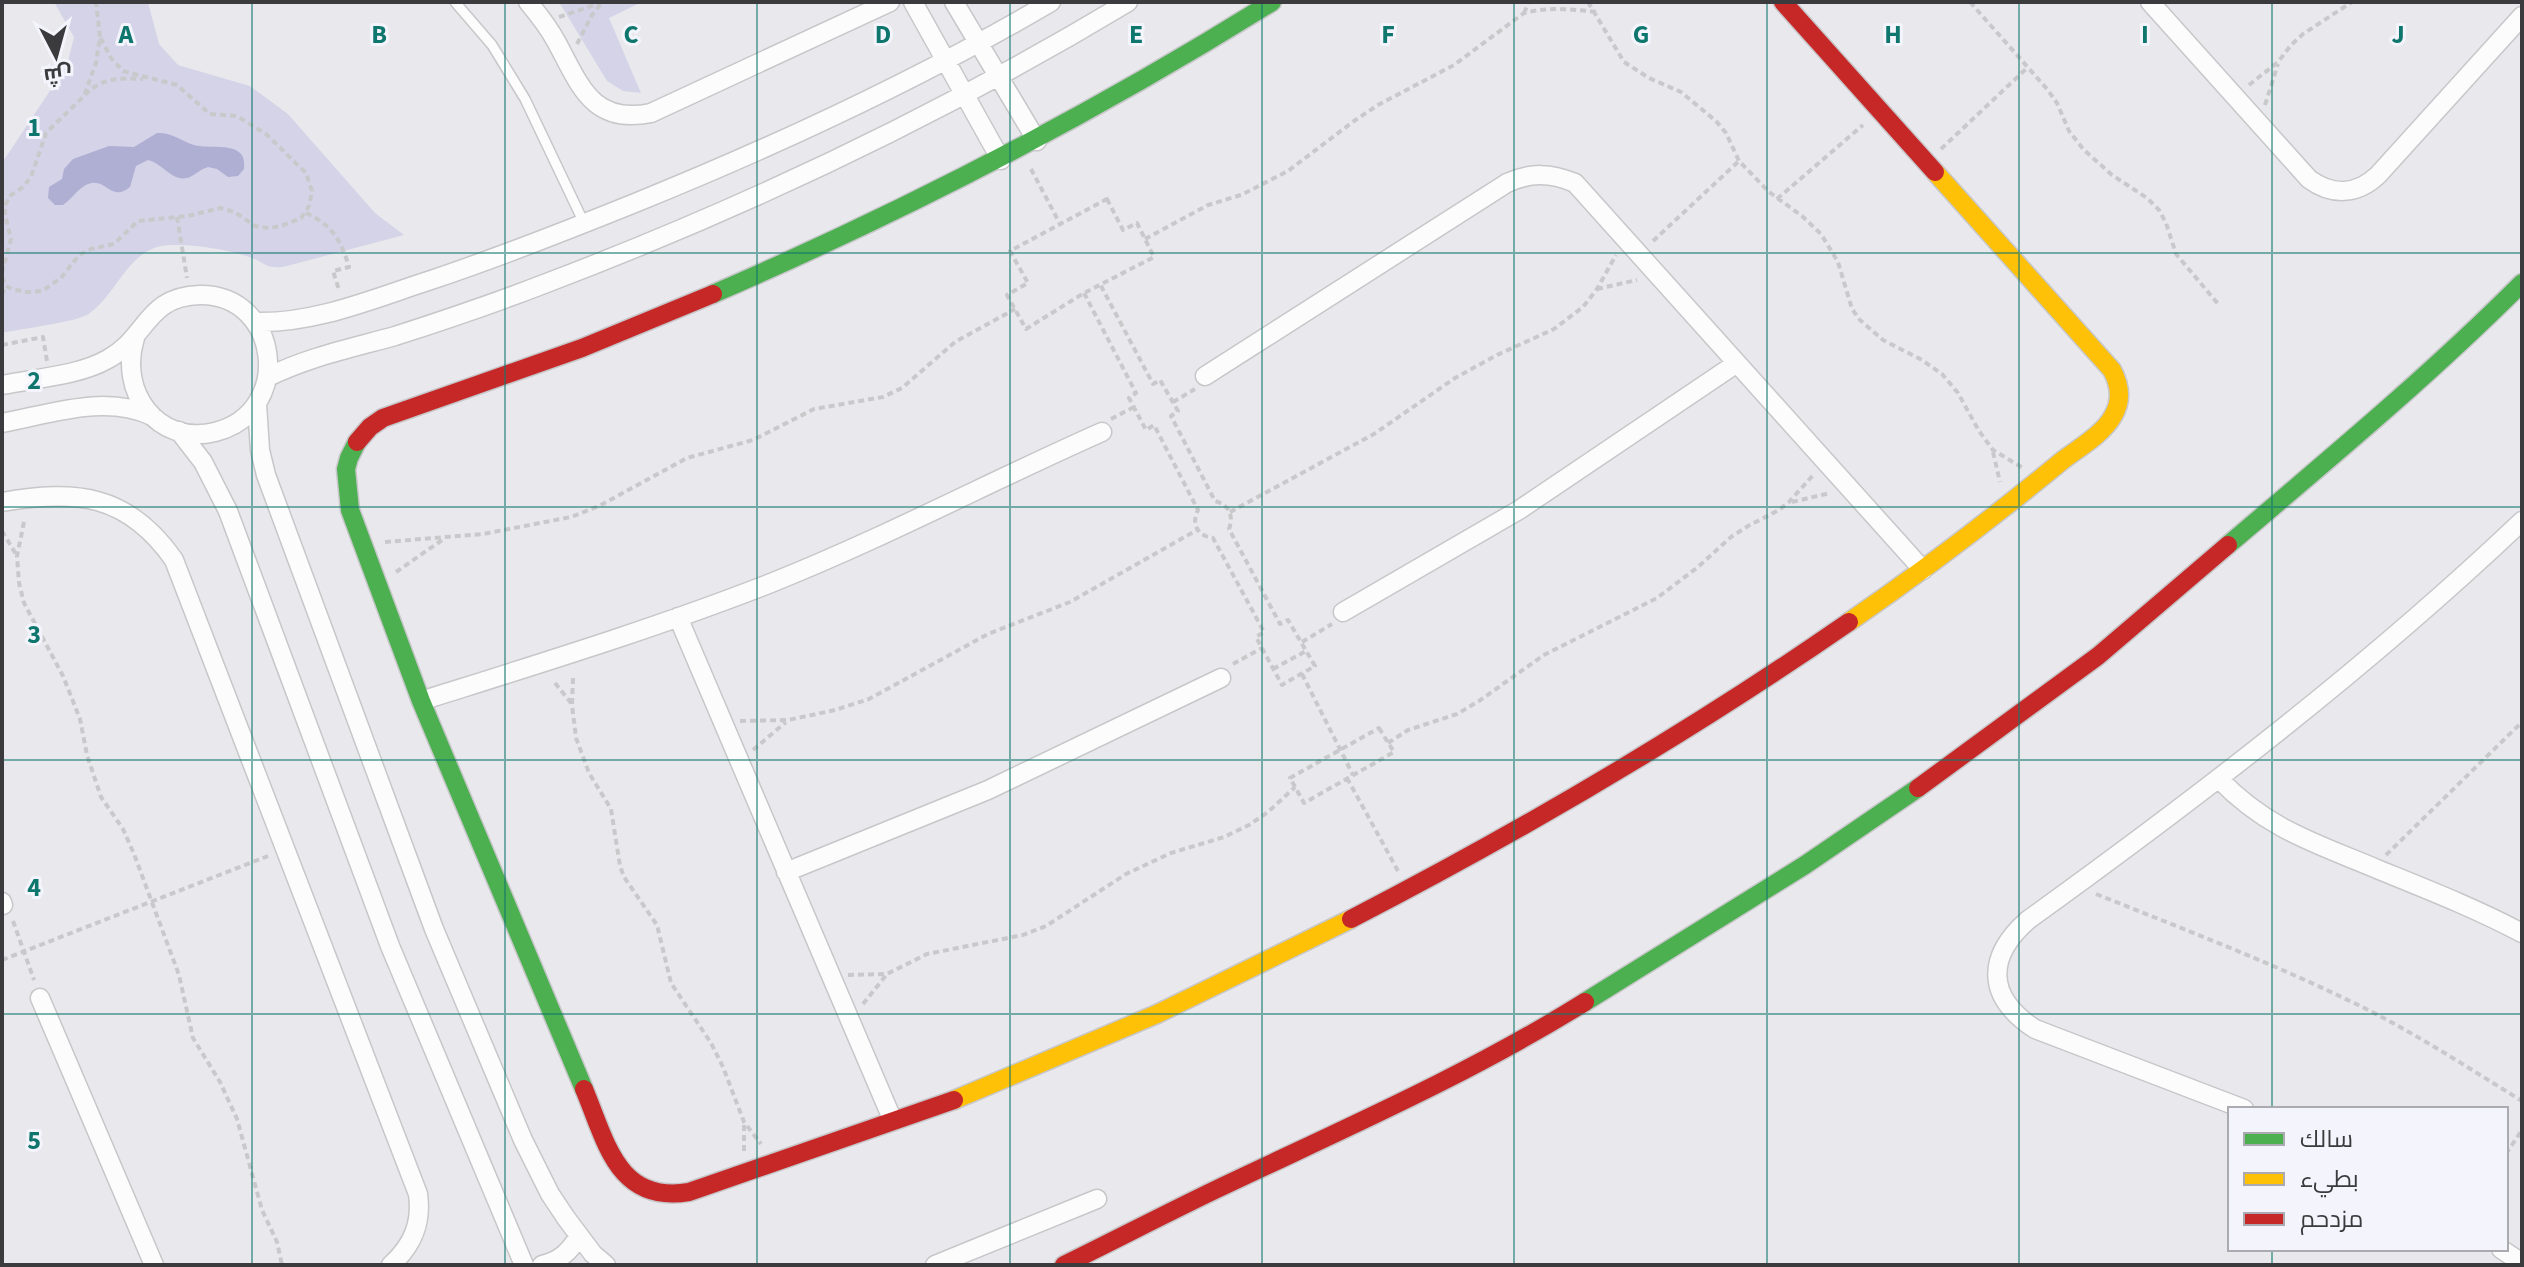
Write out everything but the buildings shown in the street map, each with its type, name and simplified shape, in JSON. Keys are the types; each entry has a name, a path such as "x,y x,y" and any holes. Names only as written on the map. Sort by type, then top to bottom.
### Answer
{"street":[{"path":"528,2 543,20 590,100 612,113 638,116 662,108 890,2"},
{"path":"913,2 1001,160"},
{"path":"954,2 998,77 1028,145"},
{"path":"255,322 303,319 343,307 451,274 584,223 788,138 979,43 1051,2"},
{"path":"268,377 298,363 465,313 621,254 807,174 998,77 1128,2"},
{"path":"1272,2 1156,74 1001,160 880,221 763,274 607,338 383,418 356,442 346,466 346,493 421,701 616,1164 630,1181 650,1192 676,1195 970,1093 1104,1037 1251,969 1408,890 1580,795 1806,652 2006,508 2115,416 2120,400 2119,384 2108,364 1783,2"},
{"path":"2152,3 2309,179 2318,186 2340,192 2361,188 2378,175 2522,16"},
{"path":"1205,376 1517,178 1551,175 1575,183 1923,570"},
{"path":"1064,1265 1215,1190 1373,1117 1553,1022 1880,815 2098,656 2376,419 2522,283"},
{"path":"154,417 144,407 131,381 130,352 142,325 163,305 190,296 219,298 233,303 255,322 267,348 268,377 257,404 236,424 222,430 208,433 179,431"},
{"path":"2,385 93,366 117,354 135,338"},
{"path":"1345,611 1519,510 1737,363"},
{"path":"257,404 260,450 274,500 434,929 523,1140 550,1194 579,1236 606,1265"},
{"path":"2,423 105,405 127,407 179,431 208,470 224,503 390,946 524,1265"},
{"path":"421,701 678,617 772,582 846,551 1102,432"},
{"path":"2,502 49,495 98,501 134,519 174,560 418,1194 416,1232 402,1255 391,1265"},
{"path":"2239,1107 2035,1029 2016,1016 2003,998 1997,977 2000,955 2011,935 2028,920 2219,779 2386,643 2522,521"},
{"path":"678,617 893,1121"},
{"path":"786,872 988,790 1221,678"},
{"path":"2219,779 2269,822 2449,898 2522,933"},
{"path":"37,990 154,1265"},
{"path":"935,1265 1097,1199"},
{"path":"542,1265 563,1257 579,1236"},
{"path":"2504,1251 2522,1263"}],"lane":[{"path":"455,2 492,45 525,99 584,223"}],"path":[{"path":"84,96 96,63 100,37 96,2"},
{"path":"543,20 583,11 602,2"},
{"path":"568,65 581,35 602,2"},
{"path":"1524,13 1529,2"},
{"path":"1588,2 1624,62 1649,78 1681,92 1716,121 1726,133 1739,161 1777,199 1802,216 1825,241 1838,262 1852,309 1860,320 1883,340 1942,374 1958,393 1993,450 2042,480"},
{"path":"1980,2 1972,4 2047,89 2069,131 2084,150 2159,210 2176,254 2219,305"},
{"path":"2235,96 2278,62 2303,34 2352,2"},
{"path":"1145,239 1208,205 1241,195 1288,171 1354,121 1454,65 1524,13 1538,9 1596,12"},
{"path":"6,286 20,291 42,291 61,278 79,255 114,244 132,224 145,220 229,209 255,226 269,228 294,222 306,213 312,191 306,173 266,134 243,118 210,114 177,85 123,71 111,58 100,37"},
{"path":"2259,124 2278,62"},
{"path":"1926,162 2027,68"},
{"path":"2,295 6,286 2,275 10,245 5,215 8,200 31,177 46,133 97,83 149,79"},
{"path":"1777,199 1880,110"},
{"path":"1028,145 1060,224"},
{"path":"1639,254 1739,161"},
{"path":"1107,199 1123,230 1137,223 1145,239 1154,257 1084,293 1026,329 1007,295 1028,283 1010,251 1107,199"},
{"path":"306,213 329,227 342,244 349,267 333,271 343,307"},
{"path":"177,217 190,296"},
{"path":"1230,512 1374,434 1455,378 1554,329 1583,307 1597,289 1625,239"},
{"path":"1597,289 1658,276"},
{"path":"1084,293 1136,393 1129,398 1146,430 1154,425 1198,510 1195,520 1197,530 1213,538 1264,632 1256,637 1282,685 1315,666 1288,620 1280,624 1229,529 1230,512 1226,506 1215,501 1171,416 1178,411 1160,380 1153,384 1100,284"},
{"path":"363,543 512,530 571,517 599,506 687,458 753,440 814,409 883,397 902,388 955,342 1015,309"},
{"path":"1993,450 2006,508"},
{"path":"1388,743 1408,730 1457,714 1544,655 1639,609 1686,576 1731,537 1789,502 1825,462"},
{"path":"1789,502 1849,488"},
{"path":"24,522 17,556 24,603 63,676 80,719 101,797 123,829 151,901 179,975 193,1038 233,1110 262,1210 277,1242 282,1265"},
{"path":"722,722 788,720 869,699 988,634 1070,602 1197,530"},
{"path":"2,531 17,556"},
{"path":"378,585 446,537"},
{"path":"1301,642 1351,613 1345,611"},
{"path":"1273,669 1306,651"},
{"path":"1302,674 1353,775"},
{"path":"573,678 573,722 581,755 611,809 624,877 657,925 671,983 711,1043 744,1122 775,1163"},
{"path":"555,683 572,705"},
{"path":"740,762 788,720"},
{"path":"2373,867 2522,722"},
{"path":"1379,728 1388,743 1394,752 1304,803 1290,778 1379,728"},
{"path":"1347,778 1408,890"},
{"path":"850,1020 887,974 927,954 1023,935 1046,926 1126,874 1171,853 1224,837 1249,825 1295,787"},
{"path":"2,960 285,849"},
{"path":"2075,886 2237,950 2355,1003 2522,1101"},
{"path":"5,906 37,990"},
{"path":"830,974 887,974"},
{"path":"2508,1151 2522,1130"}],"shaded area":[{"path":"54,2 148,2 159,44 178,65 250,86 288,114 375,213 404,235 283,267 268,266 240,254 216,249 190,245 157,247 136,259 87,315 2,333 2,163 67,65 74,37"},
{"path":"559,2 642,2 609,18 641,93 623,91 607,81"}],"water":[{"path":"157,133 171,135 194,145 235,150 244,160 244,169 238,176 228,177 208,167 190,177 178,178 148,160 136,166 130,187 123,191 113,191 94,183 81,188 63,205 55,205 48,198 49,187 62,179 64,169 73,159 109,146 134,147"}],"traffic: fast":[{"path":"713,294 857,229 998,158 1136,83 1272,2"},
{"path":"2228,545 2414,384 2522,283"},
{"path":"357,442 346,469 350,510 421,701 584,1089"},
{"path":"1585,1002 1805,865 1918,788"}],"traffic: slow":[{"path":"1849,622 1958,543 2090,440 2109,423 2118,405 2117,381 2112,370 1935,172"},
{"path":"954,1100 1157,1014 1351,919"}],"traffic: jam":[{"path":"1783,2 1935,172"},
{"path":"357,442 383,418 582,348 713,294"},
{"path":"1918,788 2098,656 2228,545"},
{"path":"1351,919 1479,851 1605,778 1849,622"},
{"path":"1064,1265 1450,1078 1585,1002"},
{"path":"584,1089 608,1148 618,1164 630,1178 645,1188 665,1193 689,1192 954,1100"}]}
